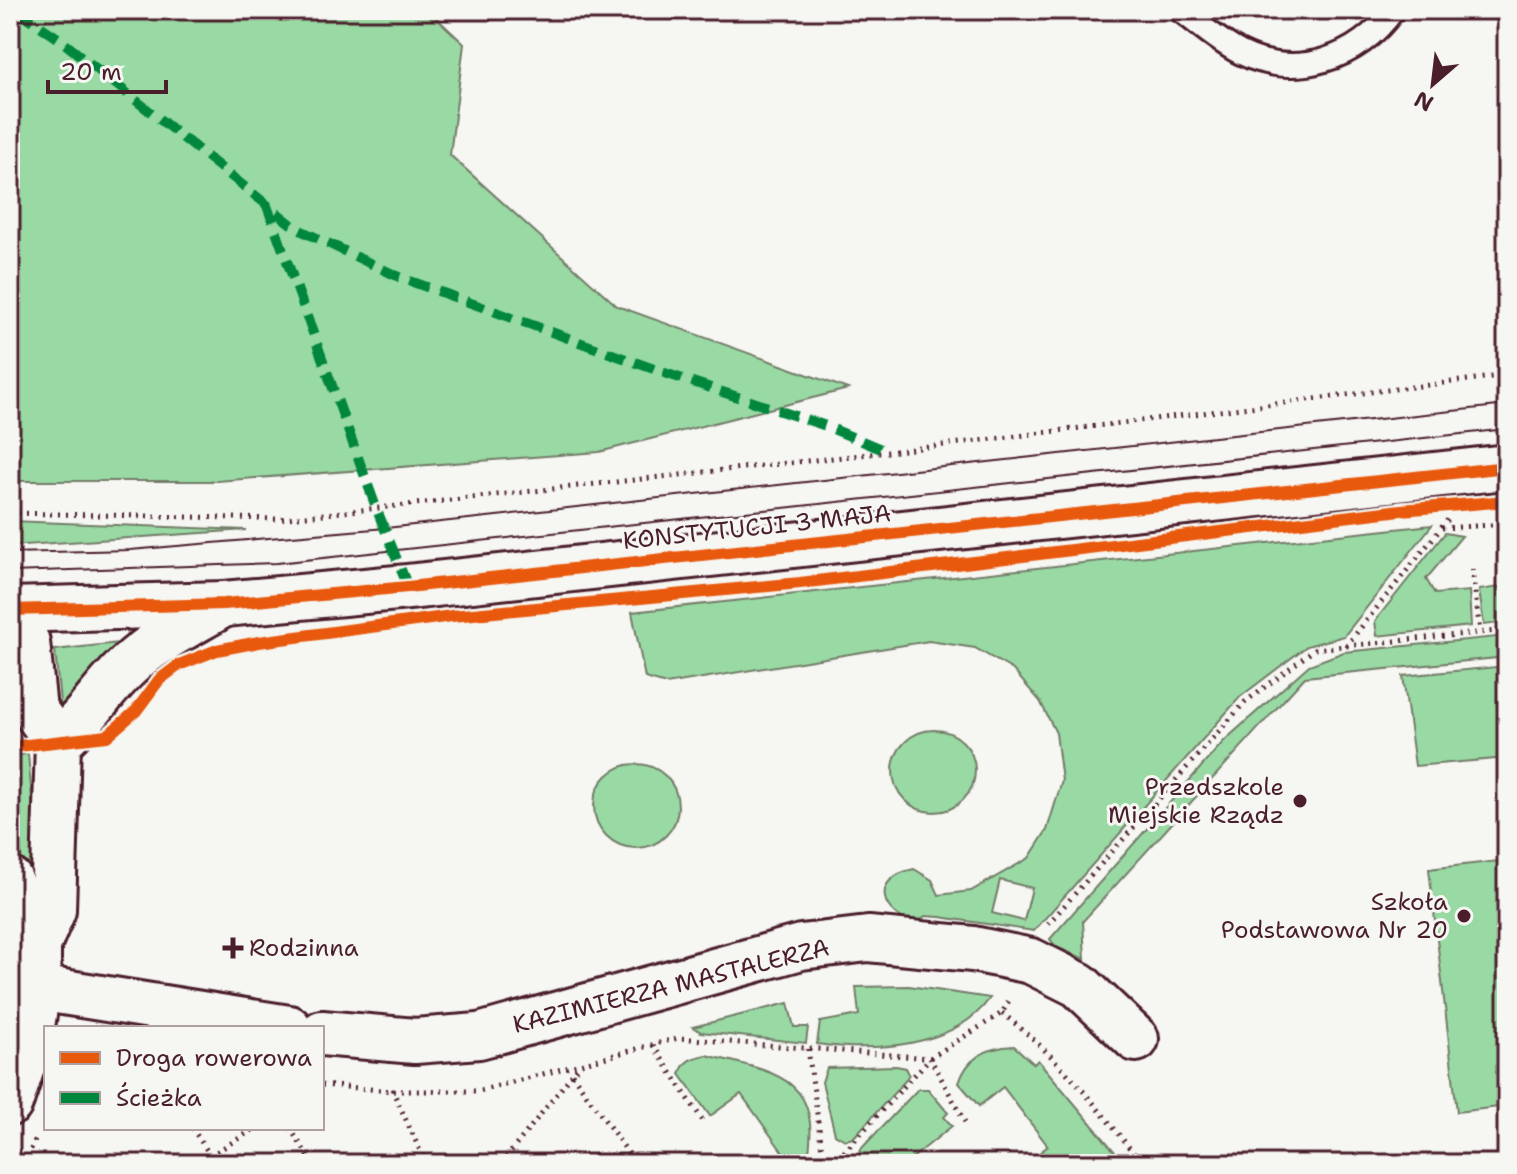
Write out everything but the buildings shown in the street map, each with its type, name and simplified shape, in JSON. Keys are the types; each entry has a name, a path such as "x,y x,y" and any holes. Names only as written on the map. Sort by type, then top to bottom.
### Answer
{"street":[{"name":"KONSTYTUCJI 3 MAJA","path":"10,610 224,604 424,586 1507,467"},
{"path":"58,742 84,721 106,688 132,662 224,604"},
{"path":"10,619 27,642 34,710 58,742 53,910 38,945 38,988 29,1046 10,1103"},
{"path":"10,880 15,908 38,945"},
{"name":"KAZIMIERZA MASTALERZA","path":"324,1033 415,1041 479,1036 801,947 868,939 973,949 1031,961 1079,985 1136,1039"},
{"path":"38,988 276,1026"}],"lane":[{"path":"1180,10 1240,53 1279,67 1318,64 1355,47 1393,10"}],"path":[{"path":"10,513 279,519 888,452 1504,376 1502,398"},
{"path":"1346,646 1442,528 1448,510 1461,504"},
{"path":"1442,528 1507,524"},
{"path":"1472,569 1480,632"},
{"path":"834,1164 930,1058 1002,1013 1031,961 1040,933 1245,702 1315,649 1507,630"},
{"path":"1002,1013 1032,1036 1103,1114 1142,1164"},
{"path":"324,1085 393,1091 479,1091 678,1038 930,1058"},
{"path":"653,1045 705,1124"},
{"path":"808,1049 824,1164"},
{"path":"930,1058 965,1122"},
{"path":"501,1164 580,1064"},
{"path":"572,1074 636,1164"},
{"path":"393,1091 426,1164"},
{"path":"193,1130 216,1164"},
{"path":"196,1164 253,1130"},
{"path":"291,1130 313,1164"}],"green space":[{"path":"10,10 428,10 464,44 450,155 617,306 848,389 599,452 217,481 10,481"},
{"path":"10,521 246,530 10,546"},
{"path":"1432,525 1344,636 1307,646 1240,697 1034,931 925,916 918,924 895,913 885,897 885,888 890,880 914,869 932,880 939,895 971,891 1029,858 1047,830 1062,781 1056,733 1040,701 1013,670 975,648 929,641 666,684 645,678 632,612","holes":["1000,880 1032,888 1024,921 992,913"]},
{"path":"1445,533 1462,536 1426,579 1435,594 1469,591 1471,626 1377,636 1375,621"},
{"path":"1507,586 1507,622 1484,625 1479,590"},
{"path":"1507,636 1507,657 1305,677 1083,921 1085,959 1056,947 1050,939 1224,741 1309,665 1344,652"},
{"path":"128,642 62,723 55,650"},
{"path":"1507,666 1507,758 1415,766 1403,676"},
{"path":"934,730 950,733 963,742 972,755 975,771 972,787 963,800 950,809 934,812 918,809 905,800 896,787 893,771 896,755 905,742 918,733"},
{"path":"28,754 38,864 32,868 22,862 10,760 10,756"},
{"path":"636,764 652,767 666,776 675,790 678,806 675,822 666,836 652,845 636,848 620,845 606,836 597,822 594,806 597,790 606,776 620,767"},
{"path":"1507,860 1507,1106 1457,1112 1429,869"},
{"path":"909,986 990,998 975,1015 935,1037 887,1046 817,1044 820,1022 859,1015 856,987"},
{"path":"788,1003 794,1027 808,1027 806,1043 701,1032 693,1027"},
{"path":"1014,1046 1034,1064 1038,1060 1125,1164 1025,1164 1048,1146 1003,1087 979,1106 959,1083 967,1066 980,1055"},
{"path":"706,1055 754,1067 789,1083 801,1096 808,1113 810,1135 807,1164 771,1164 784,1154 741,1094 710,1116 680,1074 689,1060"},
{"path":"827,1068 906,1068 909,1074 905,1081 853,1138 845,1140 835,1134 822,1082"},
{"path":"918,1089 928,1089 948,1113 944,1117 952,1126 905,1164 858,1164 861,1149"}],"tram line":[{"path":"10,553 130,550 386,528 1507,405"},
{"path":"10,572 277,563 1507,429"}],"marked path":[{"path":"16,10 58,38 296,228 399,277 662,372 826,426 888,452"},
{"path":"266,203 408,587"}],"cycle path":[{"path":"10,610 224,604 408,587 1507,467"},
{"path":"10,747 107,736 136,711 159,680 179,665 217,650 259,642 452,616 800,583 1401,510 1507,501"}],"place":[{"name":"Przedszkole Miejskie Rządz","path":"1300,801"},
{"name":"Szkoła Podstawowa Nr 20","path":"1464,916"},
{"name":"Rodzinna","path":"233,948"}]}
